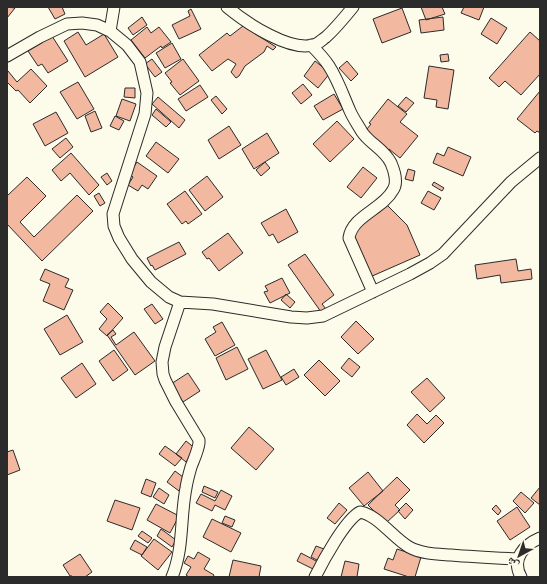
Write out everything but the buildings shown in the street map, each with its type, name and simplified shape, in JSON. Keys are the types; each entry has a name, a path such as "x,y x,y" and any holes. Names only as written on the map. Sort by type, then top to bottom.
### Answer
{"street":[{"path":"110,31 114,7"},
{"path":"227,7 235,14 264,32 302,47 316,44 320,41 336,28 353,7"},
{"path":"7,56 40,37 67,24 82,23 97,25 110,31 127,45 140,62 147,93 145,114 113,214 114,226 119,238 132,259 151,282 169,297 180,302 213,304 291,317 307,318 323,316 430,263 444,254 511,182 540,158"},
{"path":"311,45 329,67 344,94 350,112 362,132 384,152 394,173 394,189 384,201 354,224 349,233 349,238 372,292"},
{"path":"172,577 179,559 186,488 199,443 199,440 176,402 162,374 162,362 165,348 180,302"},
{"path":"315,577 346,526 357,513 360,512 373,518 410,547 428,553 518,559"},
{"path":"521,577 518,559 522,551 540,538"}]}
